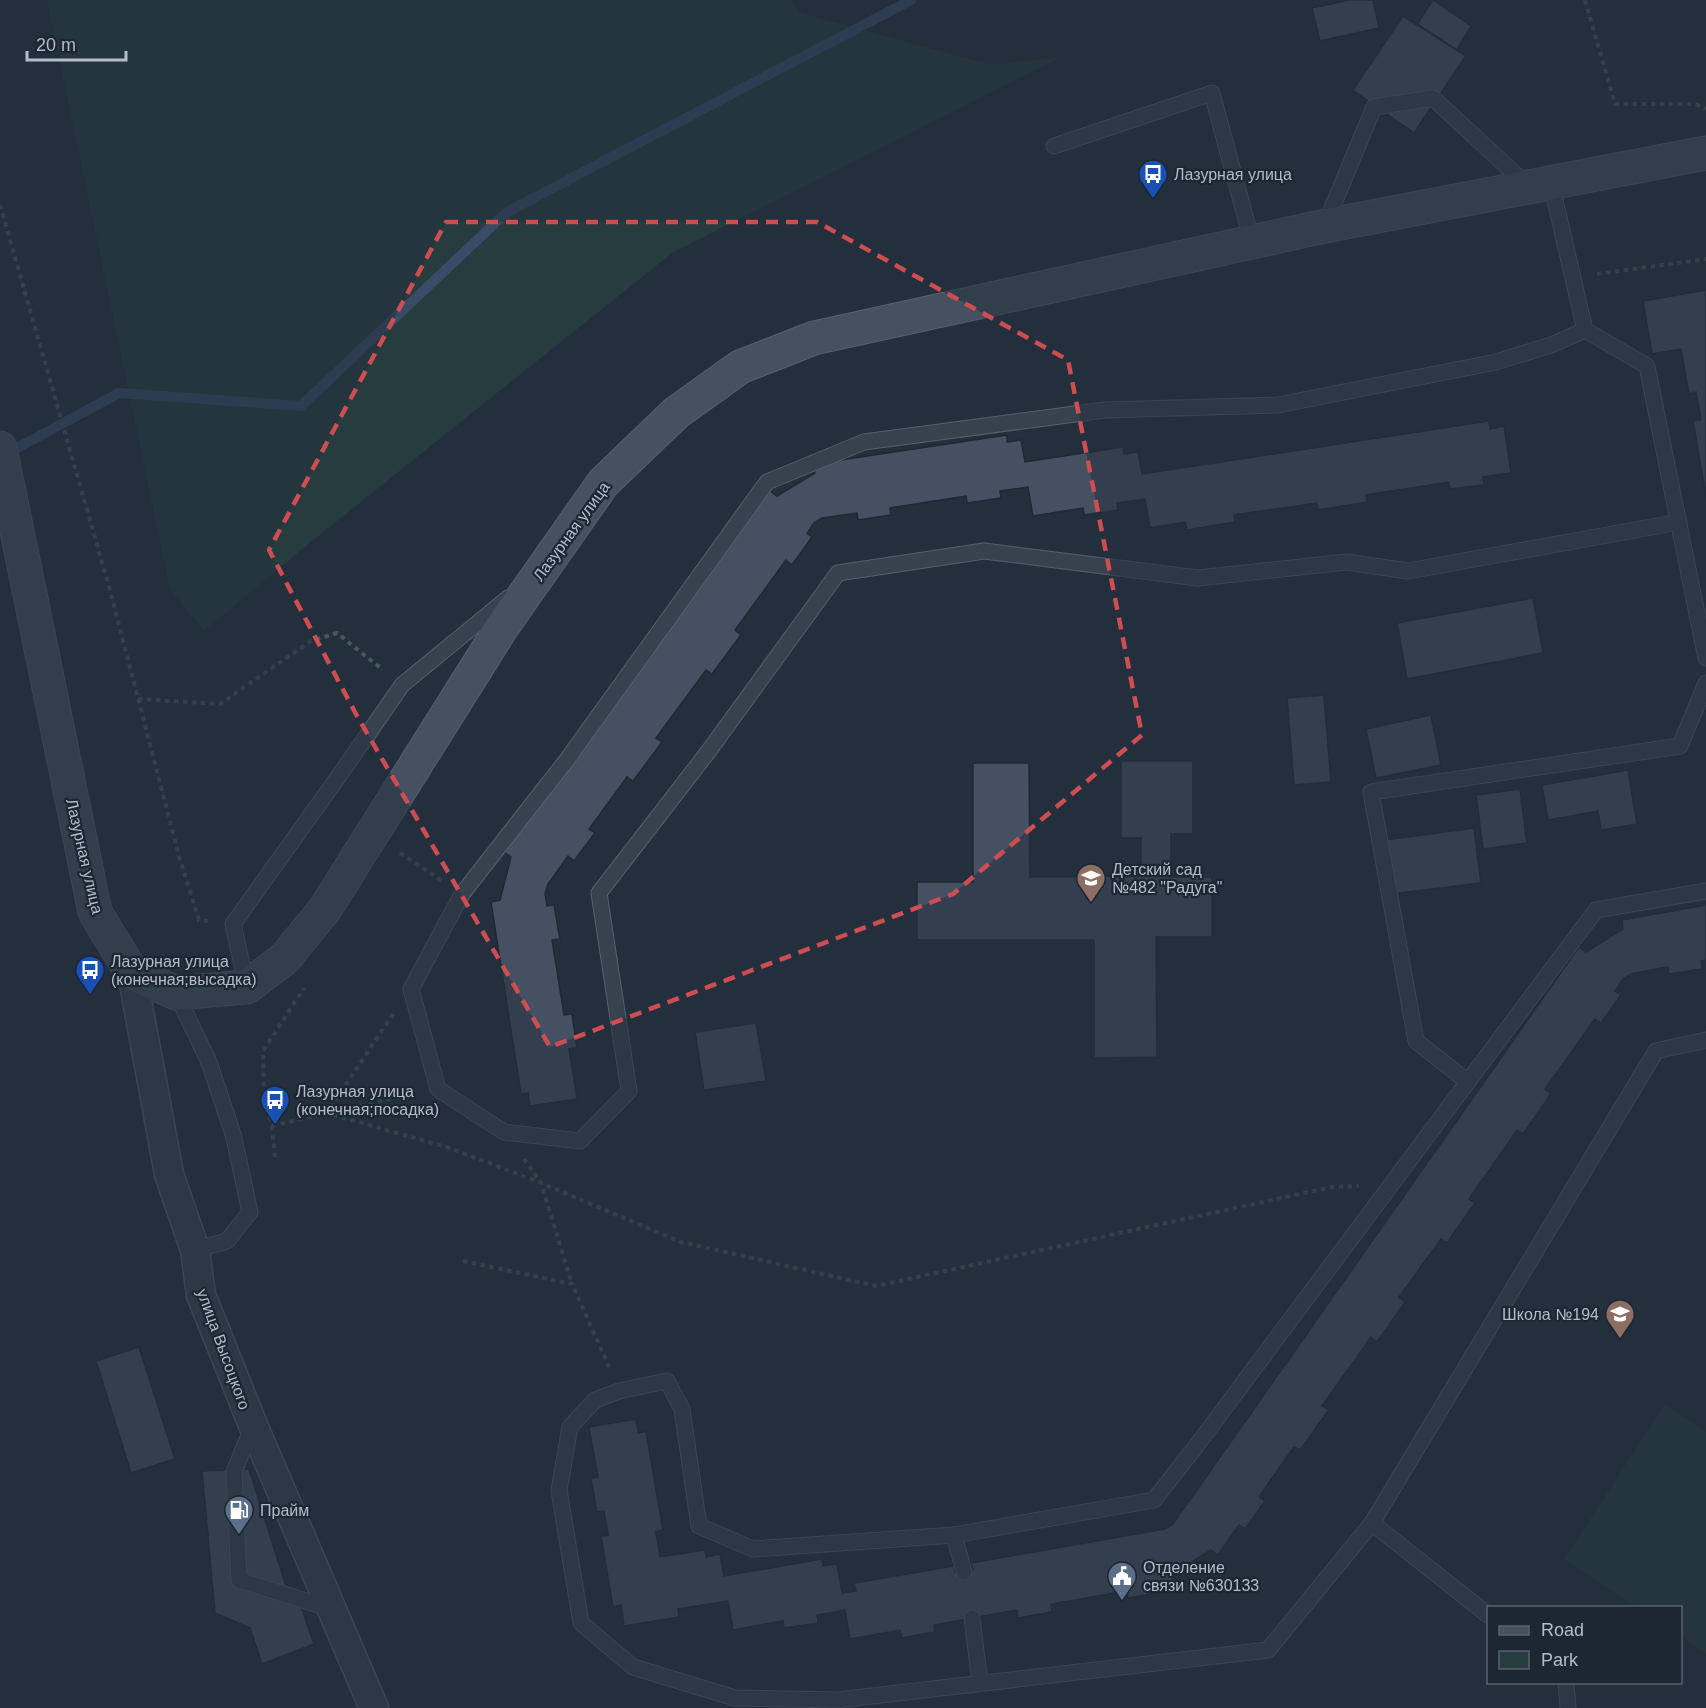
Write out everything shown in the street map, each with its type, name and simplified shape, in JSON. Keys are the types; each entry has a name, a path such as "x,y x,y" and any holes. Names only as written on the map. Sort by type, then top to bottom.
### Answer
{"street":[{"name":"Лазурная улица","path":"247,987 285,958 325,909 502,627 603,483 676,413 740,367 814,338 1325,226 1706,153"},
{"name":"Лазурная улица","path":"0,448 95,912 132,973"},
{"path":"132,973 176,993 247,987"},
{"name":"улица Высоцкого","path":"132,973 169,1174 195,1250 201,1295 253,1425 374,1708"}],"lane":[{"path":"1054,146 1212,93 1252,242"},
{"path":"1325,226 1374,107 1433,98 1540,185 1572,277 1585,330 1647,366 1706,658"},
{"path":"1585,330 1551,345 1496,362 1278,405 1106,411 864,442 766,482 566,761 462,894 411,988 438,1089 504,1132 580,1141 628,1091 599,893 708,752 838,573 984,551 1198,578 1347,562 1408,571 1679,522"},
{"path":"247,987 233,924 402,685 541,571"},
{"path":"1468,1082 1416,1041 1371,792 1680,746 1706,683"},
{"path":"1706,891 1596,910 1154,1500 954,1535 753,1549 699,1526 682,1409 667,1381 619,1391 595,1400 570,1427 559,1490 581,1623 633,1667 735,1698 838,1700 1268,1650 1372,1523 1656,1051 1706,1040"},
{"path":"176,993 209,1062 233,1134 250,1212 227,1241 195,1250"},
{"path":"253,1425 234,1472 239,1580 332,1609"},
{"path":"1372,1523 1487,1614"},
{"path":"954,1535 964,1572"},
{"path":"972,1618 980,1683"},
{"path":"1566,1684 1568,1708"}],"path":[{"path":"1585,0 1616,104 1695,104 1706,110"},
{"path":"0,205 108,583 179,856 200,920 233,924"},
{"path":"1572,277 1706,259"},
{"path":"138,699 220,704 311,641 337,633 402,685"},
{"path":"400,853 462,894"},
{"path":"327,1113 411,988"},
{"path":"272,1126 438,1089"},
{"path":"264,1095 272,1126 275,1157"},
{"path":"327,1113 450,1148 541,1183 681,1242 876,1286 1332,1186 1390,1186"},
{"path":"504,1132 541,1183 572,1284 619,1391"},
{"path":"463,1261 572,1284"}],"highlighted area":[{"path":"446,222 817,222 1068,360 1142,735 953,894 550,1047 357,716 269,550"}],"green space":[{"path":"47,0 790,0 800,13 991,65 1061,57 672,253 302,549 204,631 170,589"},
{"path":"1665,1405 1706,1432 1706,1653 1682,1637 1682,1606 1635,1606 1564,1559"}],"building":[{"path":"1349,0 1373,0 1379,28 1320,41 1312,8"},
{"path":"1433,0 1471,26 1457,50 1417,24"},
{"path":"1403,16 1466,56 1414,133 1353,90"},
{"path":"1706,290 1706,497 1693,421 1701,420 1696,392 1689,394 1681,349 1652,354 1643,301"},
{"path":"1489,421 1490,429 1504,426 1511,473 1483,477 1484,485 1450,489 1449,482 1366,495 1367,502 1318,510 1317,503 1234,515 1235,522 1187,530 1185,522 1150,528 1145,499 1117,503 1118,510 1084,515 1083,508 1033,516 1028,487 1000,491 1001,498 967,503 966,496 890,508 891,515 858,520 857,513 822,518 814,523 807,533 812,537 792,565 786,560 735,630 741,635 712,674 706,670 656,738 662,742 633,781 627,777 589,829 595,833 574,861 568,856 548,884 545,894 547,906 554,905 560,939 552,940 564,1015 572,1014 577,1048 569,1049 577,1099 530,1106 528,1093 521,1094 491,902 500,900 511,857 504,852 770,491 777,496 815,473 814,464 1007,435 1007,442 1021,440 1025,462 1123,447 1124,454 1138,452 1142,474"},
{"path":"1533,598 1543,653 1407,679 1397,623"},
{"path":"1324,695 1331,782 1294,785 1287,698"},
{"path":"1431,715 1441,765 1376,778 1366,729"},
{"path":"1121,761 1193,761 1193,834 1171,834 1171,877 1212,877 1212,937 1156,937 1157,1057 1094,1058 1094,940 917,940 917,882 973,882 973,763 1029,763 1030,877 1141,876 1141,838 1121,838"},
{"path":"1628,770 1637,824 1601,830 1598,811 1548,820 1542,785"},
{"path":"1520,789 1527,843 1483,849 1476,795"},
{"path":"1474,828 1481,883 1392,894 1385,840"},
{"path":"1706,905 1706,960 1701,961 1702,969 1669,974 1668,967 1631,974 1623,979 1615,991 1621,995 1601,1023 1595,1019 1545,1089 1551,1094 1523,1134 1517,1130 1469,1199 1475,1203 1447,1243 1441,1239 1399,1297 1405,1302 1377,1342 1371,1337 1322,1406 1329,1410 1300,1450 1294,1447 1259,1497 1265,1501 1245,1529 1239,1525 1218,1555 1211,1550 1173,1574 1174,1583 1160,1585 1161,1592 1128,1598 1126,1591 1051,1604 1052,1612 1018,1618 1017,1610 934,1625 935,1632 902,1638 900,1630 850,1639 845,1610 817,1615 818,1623 784,1628 783,1621 733,1630 728,1601 678,1609 679,1617 624,1626 621,1605 613,1607 601,1536 608,1535 604,1511 597,1512 591,1478 598,1477 589,1427 636,1419 638,1433 646,1431 663,1530 656,1532 660,1557 705,1550 706,1557 720,1554 724,1576 822,1559 823,1566 837,1564 842,1593 856,1591 854,1583 954,1566 955,1573 973,1570 971,1563 1165,1529 1173,1524 1579,947 1586,952 1623,929 1622,920"},
{"path":"756,1023 766,1081 704,1090 695,1032"},
{"path":"139,1347 175,1459 131,1473 96,1361"},
{"name":"Прайм","path":"249,1469 291,1602 299,1600 314,1644 262,1664 250,1628 215,1613 202,1471"}],"waterway":[{"path":"6,454 119,393 301,406 507,212 911,0"}],"place":[{"name":"Лазурная улица","path":"1153,200"},
{"name":"Детский сад №482 \"Радуга\"","path":"1091,904"},
{"name":"Лазурная улица (конечная;высадка)","path":"90,996"},
{"name":"Лазурная улица (конечная;посадка)","path":"275,1126"},
{"name":"Школа №194","path":"1620,1340"},
{"name":"Прайм","path":"239,1536"},
{"name":"Отделение связи №630133","path":"1122,1602"}]}
